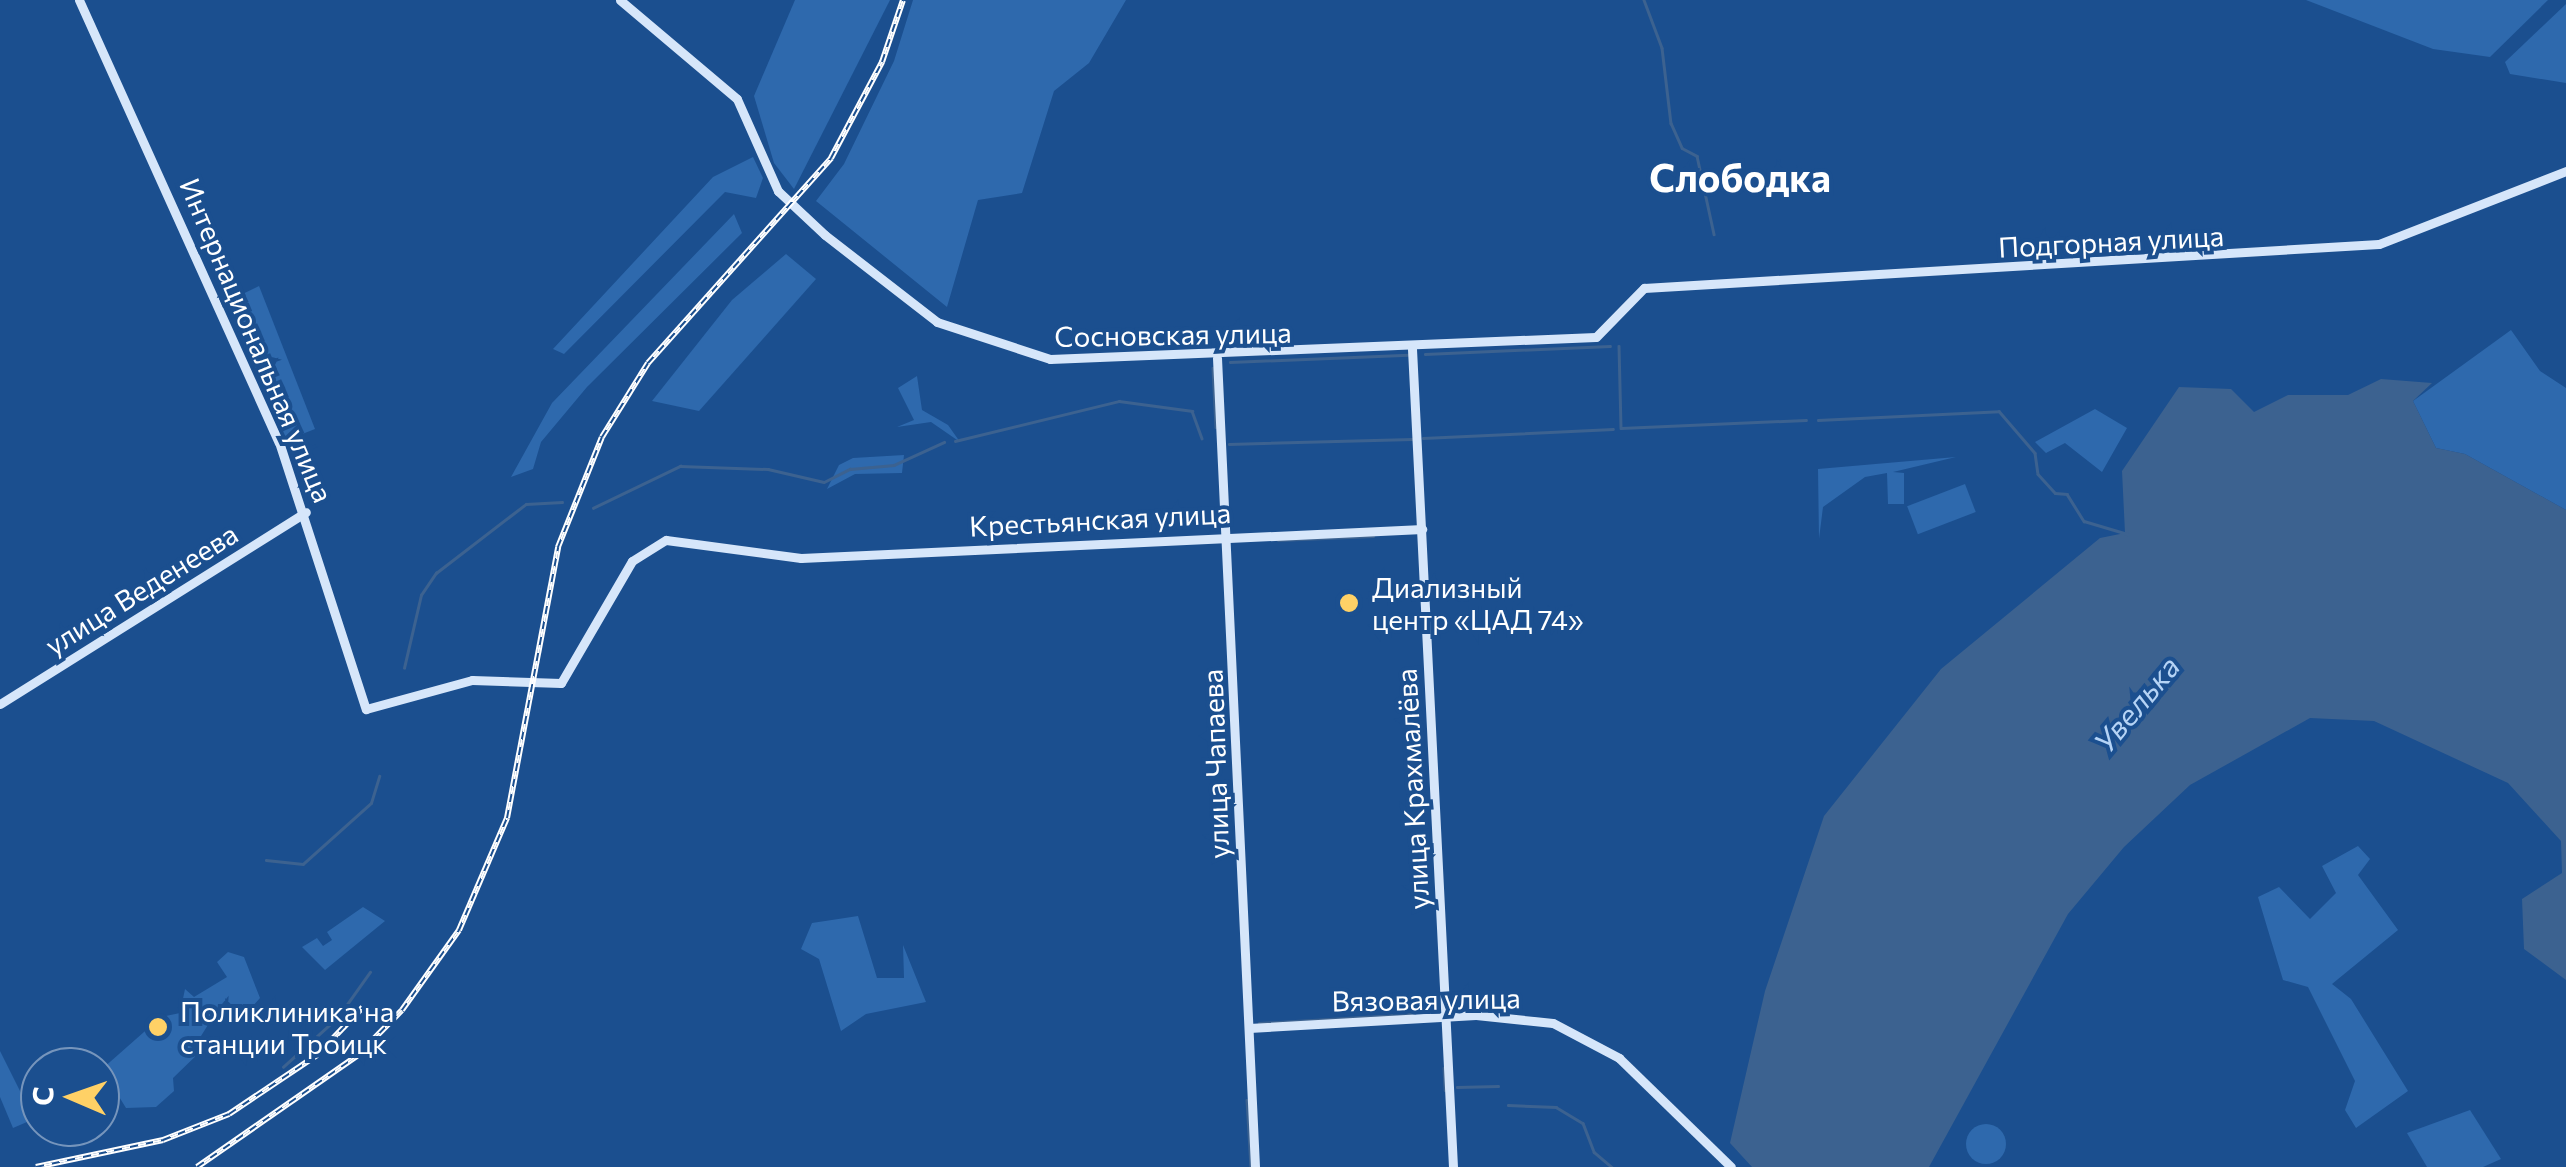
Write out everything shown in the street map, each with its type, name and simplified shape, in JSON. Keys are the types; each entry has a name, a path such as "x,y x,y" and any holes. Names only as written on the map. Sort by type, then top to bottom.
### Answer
{"street":[{"name":"Интернациональная улица","path":"78,0 224,311 306,512 366,709"},
{"name":"Сосновская улица","path":"620,0 745,109 771,177 795,209 921,312 994,346 1074,361 1217,358 1596,338"},
{"name":"Подгорная улица","path":"1596,338 1644,288 2379,244 2566,171"},
{"name":"улица Крахмалёва","path":"1412,349 1453,1167"},
{"name":"улица Чапаева","path":"1217,358 1255,1167"},
{"name":"улица Веденеева","path":"0,704 306,512"},
{"name":"Крестьянская улица","path":"366,709 472,680 561,683 624,571 659,542 782,556 1422,530"},
{"name":"Вязовая улица","path":"1249,1028 1446,1017 1532,1018 1590,1039 1642,1077 1732,1167"}],"shaded area":[{"path":"795,0 890,0 794,189 774,163 754,96"},
{"path":"913,0 1126,0 1089,63 1054,91 1022,193 978,200 947,307 816,201 844,164 894,61"},
{"path":"2306,0 2548,0 2490,57 2433,49"},
{"path":"2566,4 2566,83 2510,74 2505,62"},
{"path":"753,157 763,178 756,198 725,192 564,354 553,349 713,177"},
{"path":"734,214 742,233 587,387 541,442 533,469 511,477 552,403"},
{"path":"786,254 816,279 699,411 652,401 732,300"},
{"path":"259,286 315,429 287,440 226,302"},
{"path":"2511,330 2540,371 2566,388 2566,510 2465,454 2436,448 2413,401"},
{"path":"917,376 922,410 948,425 960,442 931,422 897,427 914,420 898,388"},
{"path":"2095,409 2127,428 2102,472 2065,443 2046,453 2035,442"},
{"path":"904,455 902,473 855,474 827,489 839,465 853,458"},
{"path":"1956,457 1893,472 1904,473 1904,504 1888,504 1887,473 1865,477 1823,507 1819,539 1818,469"},
{"path":"1965,484 1976,512 1918,534 1907,506"},
{"path":"2358,846 2370,859 2358,875 2398,930 2332,984 2351,999 2408,1091 2356,1128 2345,1110 2355,1081 2308,987 2283,980 2258,897 2279,887 2310,919 2336,893 2322,866"},
{"path":"363,907 385,921 325,970 302,947 317,938 323,946 332,940 327,932"},
{"path":"858,916 877,978 904,978 903,945 926,1002 866,1014 841,1031 819,959 801,949 812,923"},
{"path":"228,952 244,957 260,998 253,1006 218,1009 201,1036 204,1048 173,1078 174,1091 156,1107 126,1108 120,1098 120,1053 161,1017 180,1013 185,989 194,997 227,977 217,962"},
{"path":"0,1051 20,1091 20,1125 13,1128 0,1097"},
{"path":"2470,1110 2501,1159 2483,1167 2427,1167 2407,1133"},
{"path":"1986,1124 2000,1130 2006,1144 2000,1158 1986,1164 1972,1158 1966,1144 1972,1130"}],"water":[{"name":"Увелька","path":"2381,379 2432,383 2413,401 2436,448 2465,454 2566,510 2566,980 2524,949 2522,899 2562,873 2561,841 2508,783 2374,721 2310,718 2190,785 2124,847 2068,914 1929,1167 1752,1167 1730,1143 1765,991 1824,816 1941,669 2100,538 2125,533 2122,471 2179,387 2231,389 2254,412 2288,395 2348,395"}],"waterway":[{"path":"1644,0 1662,48 1671,123 1682,148 1697,156 1714,234"},
{"path":"1425,354 1610,346"},
{"path":"1619,346 1621,428 1806,420"},
{"path":"1230,362 1408,355"},
{"path":"1213,368 1216,427"},
{"path":"955,441 1119,401 1192,411 1202,438"},
{"path":"1818,420 1999,411 2035,453 2038,474 2055,493 2067,494 2084,521 2128,534"},
{"path":"1423,438 1613,429"},
{"path":"1229,444 1412,439"},
{"path":"593,508 680,466 768,469 824,482 850,469 894,465 944,442"},
{"path":"404,668 421,595 436,573 526,504 562,502"},
{"path":"1278,540 1373,536"},
{"path":"266,860 303,864 371,803 379,776"},
{"path":"283,1067 338,1017 370,972"},
{"path":"1259,1023 1413,1014"},
{"path":"1444,1068 1445,1090"},
{"path":"1457,1087 1498,1086"},
{"path":"1247,1100 1251,1167"},
{"path":"1508,1105 1556,1107 1583,1123 1594,1152 1612,1167"}],"railway":[{"path":"197,1167 357,1056 402,1010 459,930 507,818 558,547 602,437 648,363 831,158 882,62 903,0"},
{"path":"36,1167 163,1140 229,1114 317,1055 363,1007"}],"place":[{"name":"Диализный центр «ЦАД 74»","path":"1349,603"},
{"name":"Поликлиника на станции Троицк","path":"158,1027"}],"district":[{"name":"Слободка","path":"1740,177"}]}
